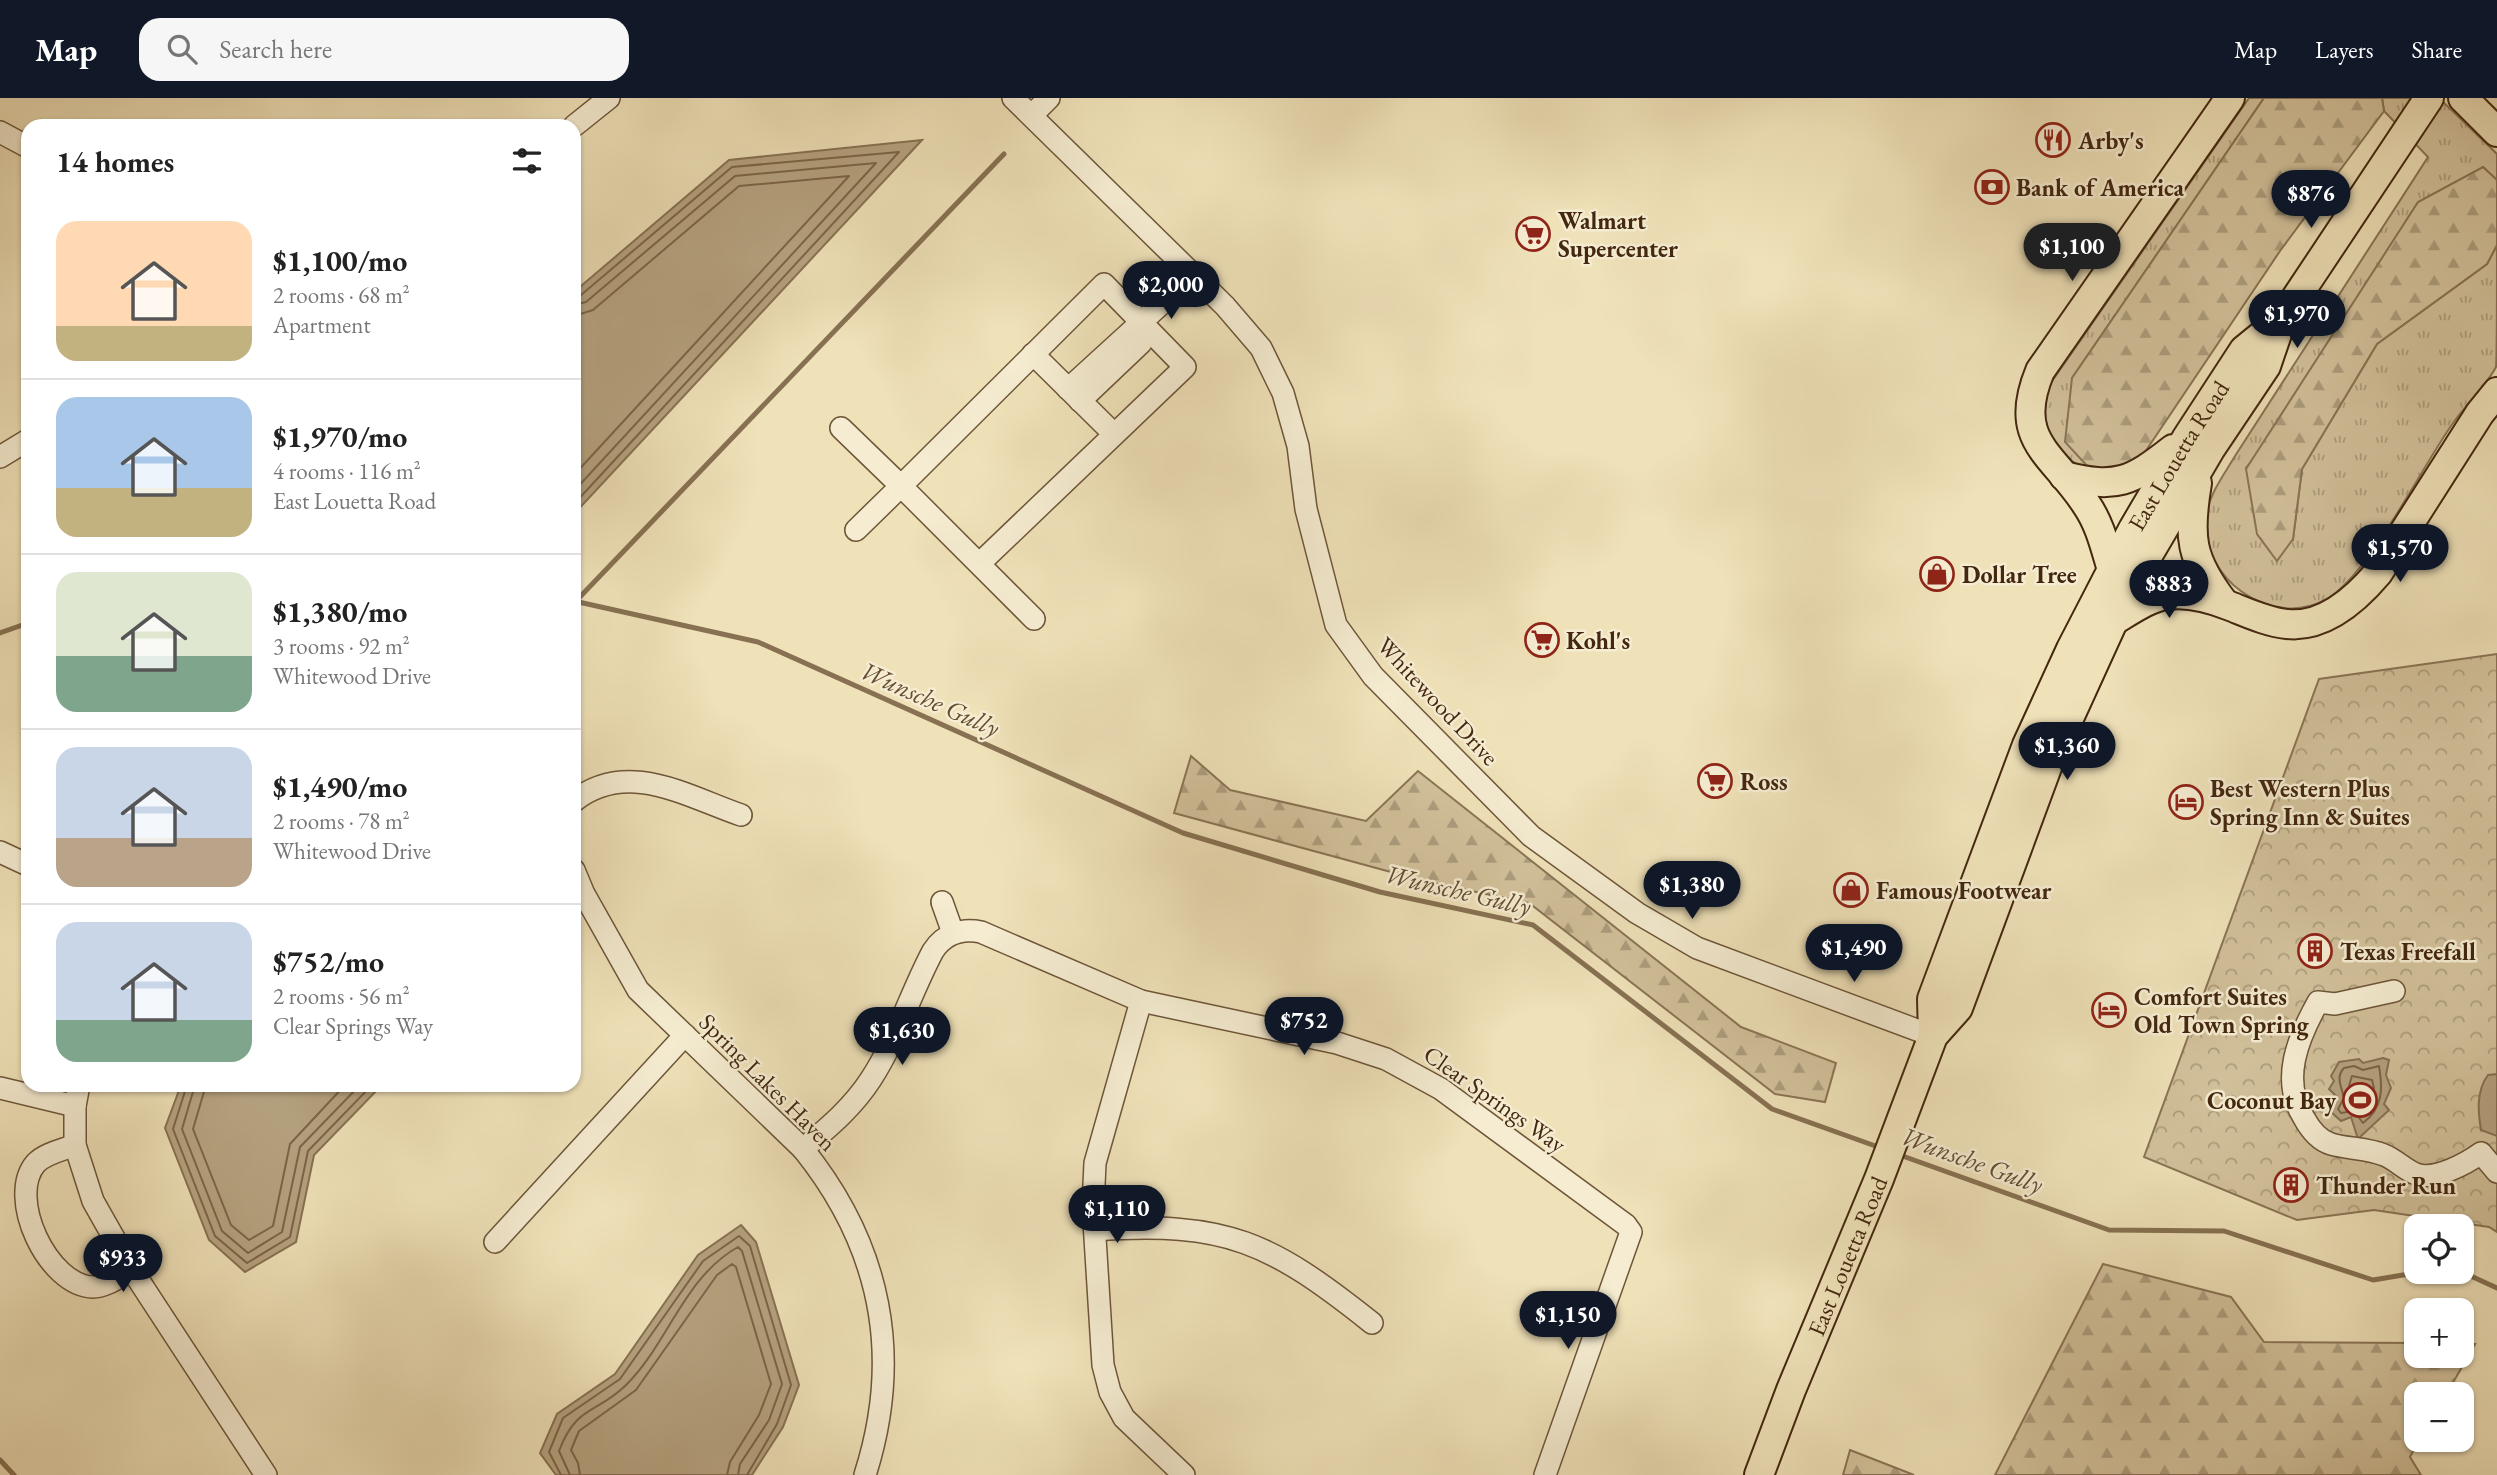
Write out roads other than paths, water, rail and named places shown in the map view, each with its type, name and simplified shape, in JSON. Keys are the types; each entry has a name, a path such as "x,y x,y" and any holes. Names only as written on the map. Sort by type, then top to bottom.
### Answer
{"main road":[{"path":"2112,570 2097,522 2064,476 2043,453 2029,419 2031,394 2040,371 2230,98"},
{"name":"East Louetta Road","path":"1759,1475 1791,1390 1879,1179 1933,1036 1958,1008 2020,835 2058,741 2113,621 2200,466 2266,366 2282,319 2430,98"},
{"path":"2463,98 2497,132"},
{"name":"East Louetta Road","path":"1933,1036 1932,999 2027,745 2046,703 2112,570 2186,439 2244,350 2282,319"},
{"path":"2113,621 2145,602 2166,595 2195,594 2289,625 2324,617 2358,597 2378,573 2480,413 2497,392"},
{"path":"2064,476 2091,483 2116,483 2141,475 2186,439"},
{"path":"2200,466 2190,523 2193,550 2206,580 2224,603"},
{"path":"2046,703 2058,741"}],"street":[{"path":"581,120 608,98"},
{"name":"Whitewood Drive","path":"1015,98 1194,275 1261,348 1283,393 1298,446 1306,509 1336,625 1373,676 1531,836 1637,913 1708,953 1933,1036"},
{"path":"1032,115 1049,98"},
{"path":"0,132 21,143"},
{"path":"1074,395 1127,332 1143,323 1194,275"},
{"path":"856,530 1104,284 1185,367 1109,429 979,564"},
{"path":"1033,354 1109,429"},
{"path":"841,428 1034,619"},
{"path":"0,457 21,444"},
{"path":"581,795 614,780 643,781 741,816"},
{"path":"0,852 21,862"},
{"name":"Spring Lakes Haven","path":"581,887 638,990 803,1149 827,1179 845,1213 869,1266 883,1335 884,1389 866,1475"},
{"path":"803,1149 839,1118 872,1079 933,951 953,933 942,902"},
{"name":"Clear Springs Way","path":"953,933 981,932 1141,1001 1337,1043 1400,1065 1441,1089 1626,1225 1631,1232 1545,1475"},
{"path":"2395,990 2335,1003 2318,1002 2294,1054 2291,1088 2297,1107 2311,1131 2329,1143 2384,1155 2418,1175 2449,1169 2482,1153 2492,1165"},
{"path":"1141,1001 1096,1155 1093,1178 1103,1365 1110,1392 1124,1418 1184,1475"},
{"path":"495,1242 685,1035"},
{"path":"0,1088 21,1090"},
{"path":"44,1092 77,1095 75,1145 93,1200 132,1270 266,1475"},
{"path":"75,1145 47,1155 31,1170 26,1185 30,1226 38,1243 62,1272 79,1284 101,1286 132,1270"},
{"path":"1095,1230 1184,1228 1243,1241 1302,1269 1372,1323"}],"water":[{"path":"922,140 581,506 581,286 729,160"},
{"name":"Coconut Bay","path":"2383,1058 2389,1060 2386,1075 2391,1088 2384,1104 2389,1110 2358,1139 2351,1117 2341,1121 2330,1111 2337,1097 2329,1089 2334,1081 2331,1076 2339,1062 2359,1059 2363,1063"},
{"path":"2497,1074 2497,1136 2481,1130 2479,1109 2484,1081 2488,1075"},
{"path":"178,1092 375,1092 314,1155 296,1242 245,1272 209,1240 165,1128"},
{"path":"741,1225 756,1242 799,1385 783,1427 752,1475 556,1475 540,1453 557,1414 615,1374 698,1255"}],"waterway":[{"path":"581,596 1004,154"},
{"name":"Wunsche Gully","path":"581,603 758,642 1183,833 1380,892 1533,925 1772,1109 1881,1148"},
{"name":"Wunsche Gully","path":"0,633 21,626"},
{"name":"Wunsche Gully","path":"1897,1154 2109,1230 2224,1231 2373,1280 2404,1275"},
{"name":"Wunsche Gully","path":"2474,1277 2497,1288"},
{"path":"0,1460 14,1475"}],"place":[{"name":"Arby's","path":"2053,140"},
{"name":"Bank of America","path":"1992,187"},
{"name":"Walmart Supercenter","path":"1533,234"},
{"name":"Dollar Tree","path":"1937,574"},
{"name":"Kohl's","path":"1542,640"},
{"name":"Ross","path":"1715,781"},
{"name":"Best Western Plus Spring Inn & Suites","path":"2186,802"},
{"name":"Famous Footwear","path":"1851,890"},
{"name":"Texas Freefall","path":"2315,951"},
{"name":"Comfort Suites Old Town Spring","path":"2109,1010"},
{"name":"Coconut Bay","path":"2360,1100"},
{"name":"Thunder Run","path":"2291,1185"}]}
